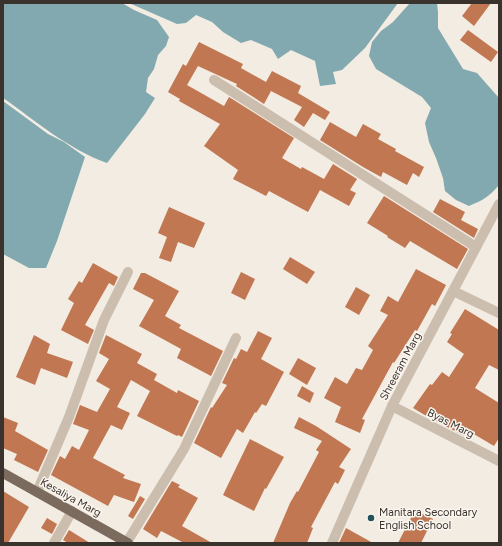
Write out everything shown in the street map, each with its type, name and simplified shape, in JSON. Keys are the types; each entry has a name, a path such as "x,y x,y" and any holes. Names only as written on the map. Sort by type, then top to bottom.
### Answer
{"main road":[{"name":"Kesaliya Marg","path":"3,472 127,543"}],"street":[{"path":"214,80 476,247"},
{"name":"Shreeram Marg","path":"332,543 392,406 499,204"},
{"path":"37,492 69,417 104,320 128,272"},
{"path":"453,291 499,313"},
{"path":"127,543 184,449 236,338"},
{"name":"Byas Marg","path":"392,406 499,462"},
{"path":"54,543 72,511"}],"water":[{"path":"3,3 122,3 157,20 169,37 166,46 158,55 154,69 148,78 146,92 155,98 145,114 107,163 66,142 3,98"},
{"path":"129,3 398,3 365,48 342,70 333,72 336,84 320,86 315,61 291,50 278,59 272,49 251,40 241,43 223,32 212,22 196,15 186,23 177,24"},
{"path":"410,3 437,3 438,28 463,69 477,73 499,98 499,185 486,198 469,206 456,200 445,191 443,178 429,142 425,123 431,108 422,97 376,69 369,56 372,42 381,31 393,22"},
{"path":"3,101 48,134 64,142 85,157 57,241 46,268 29,268 3,254"}],"building":[{"path":"472,3 491,3 474,26 462,16"},
{"path":"468,30 498,52 491,62 460,40"},
{"path":"199,42 243,64 241,68 266,82 272,71 301,86 298,93 330,112 325,120 313,113 304,127 294,120 302,107 271,91 264,104 236,86 237,84 198,66 187,85 224,106 229,97 294,138 282,158 301,169 302,167 324,179 333,164 357,179 350,190 356,193 349,206 320,190 308,212 269,191 266,196 233,179 238,170 204,146 220,124 179,101 180,99 168,92 183,64 186,66"},
{"path":"330,122 356,137 363,124 381,134 378,139 396,149 395,151 424,167 419,177 413,173 407,185 383,172 381,177 363,167 320,140"},
{"path":"384,196 468,249 457,269 410,241 405,248 367,223"},
{"path":"440,199 465,212 461,220 478,229 474,238 433,212"},
{"path":"169,207 205,223 194,248 178,242 171,262 159,258 167,237 158,233"},
{"path":"290,257 315,272 307,284 283,269"},
{"path":"93,263 118,277 114,286 109,283 85,325 94,330 88,344 61,330 74,303 68,299 79,281 82,283"},
{"path":"416,269 446,285 435,306 432,304 417,331 415,330 394,363 393,362 362,419 365,420 360,433 335,422 341,407 324,398 335,377 347,384 356,368 362,370 373,350 368,346 388,315 380,311 388,296 398,302"},
{"path":"241,272 255,279 245,300 231,293"},
{"path":"141,273 145,273 179,291 165,316 181,325 179,328 223,351 211,376 177,358 181,349 139,326 154,300 133,289"},
{"path":"356,287 370,295 359,315 345,307"},
{"path":"465,309 499,330 499,370 489,365 475,388 499,403 499,438 494,446 467,430 464,436 413,408 430,384 432,385 442,372 449,377 464,354 447,342 452,334 450,333"},
{"path":"258,331 272,338 261,359 284,372 266,406 262,404 256,413 255,412 243,433 237,429 221,458 194,443 211,407 212,408 227,385 222,383 234,358 236,359 241,349 247,352"},
{"path":"34,335 50,344 47,353 73,362 67,378 41,368 35,385 16,377"},
{"path":"106,335 142,354 137,363 157,374 154,380 177,393 178,390 199,401 182,437 177,436 137,416 150,391 131,380 117,407 130,413 122,430 111,425 93,458 125,475 123,478 141,484 134,502 114,495 108,506 51,475 60,456 65,459 72,446 79,450 89,430 73,424 80,405 97,412 110,389 96,381 109,359 99,353"},
{"path":"298,358 316,368 307,385 289,374"},
{"path":"302,386 314,393 310,403 297,396"},
{"path":"3,417 18,423 15,431 48,450 38,472 14,460 17,454 3,448"},
{"path":"299,417 316,426 351,449 339,467 345,470 338,484 335,482 311,527 313,528 307,543 273,543 290,503 297,491 298,492 319,452 316,450 322,441 294,428"},
{"path":"250,439 284,457 266,489 265,488 254,511 223,495"},
{"path":"172,481 180,485 178,487 198,498 182,526 212,543 184,543 161,531 157,538 143,529"},
{"path":"3,491 29,507 8,543 3,543"},
{"path":"140,496 145,499 133,519 128,516"},
{"path":"415,510 433,519 421,543 398,543"},
{"path":"47,518 57,524 52,534 41,528"},
{"path":"346,528 373,543 339,543"},
{"path":"69,530 90,543 68,543 63,540"}],"place":[{"name":"Manitara Secondary English School","path":"371,518"}]}
